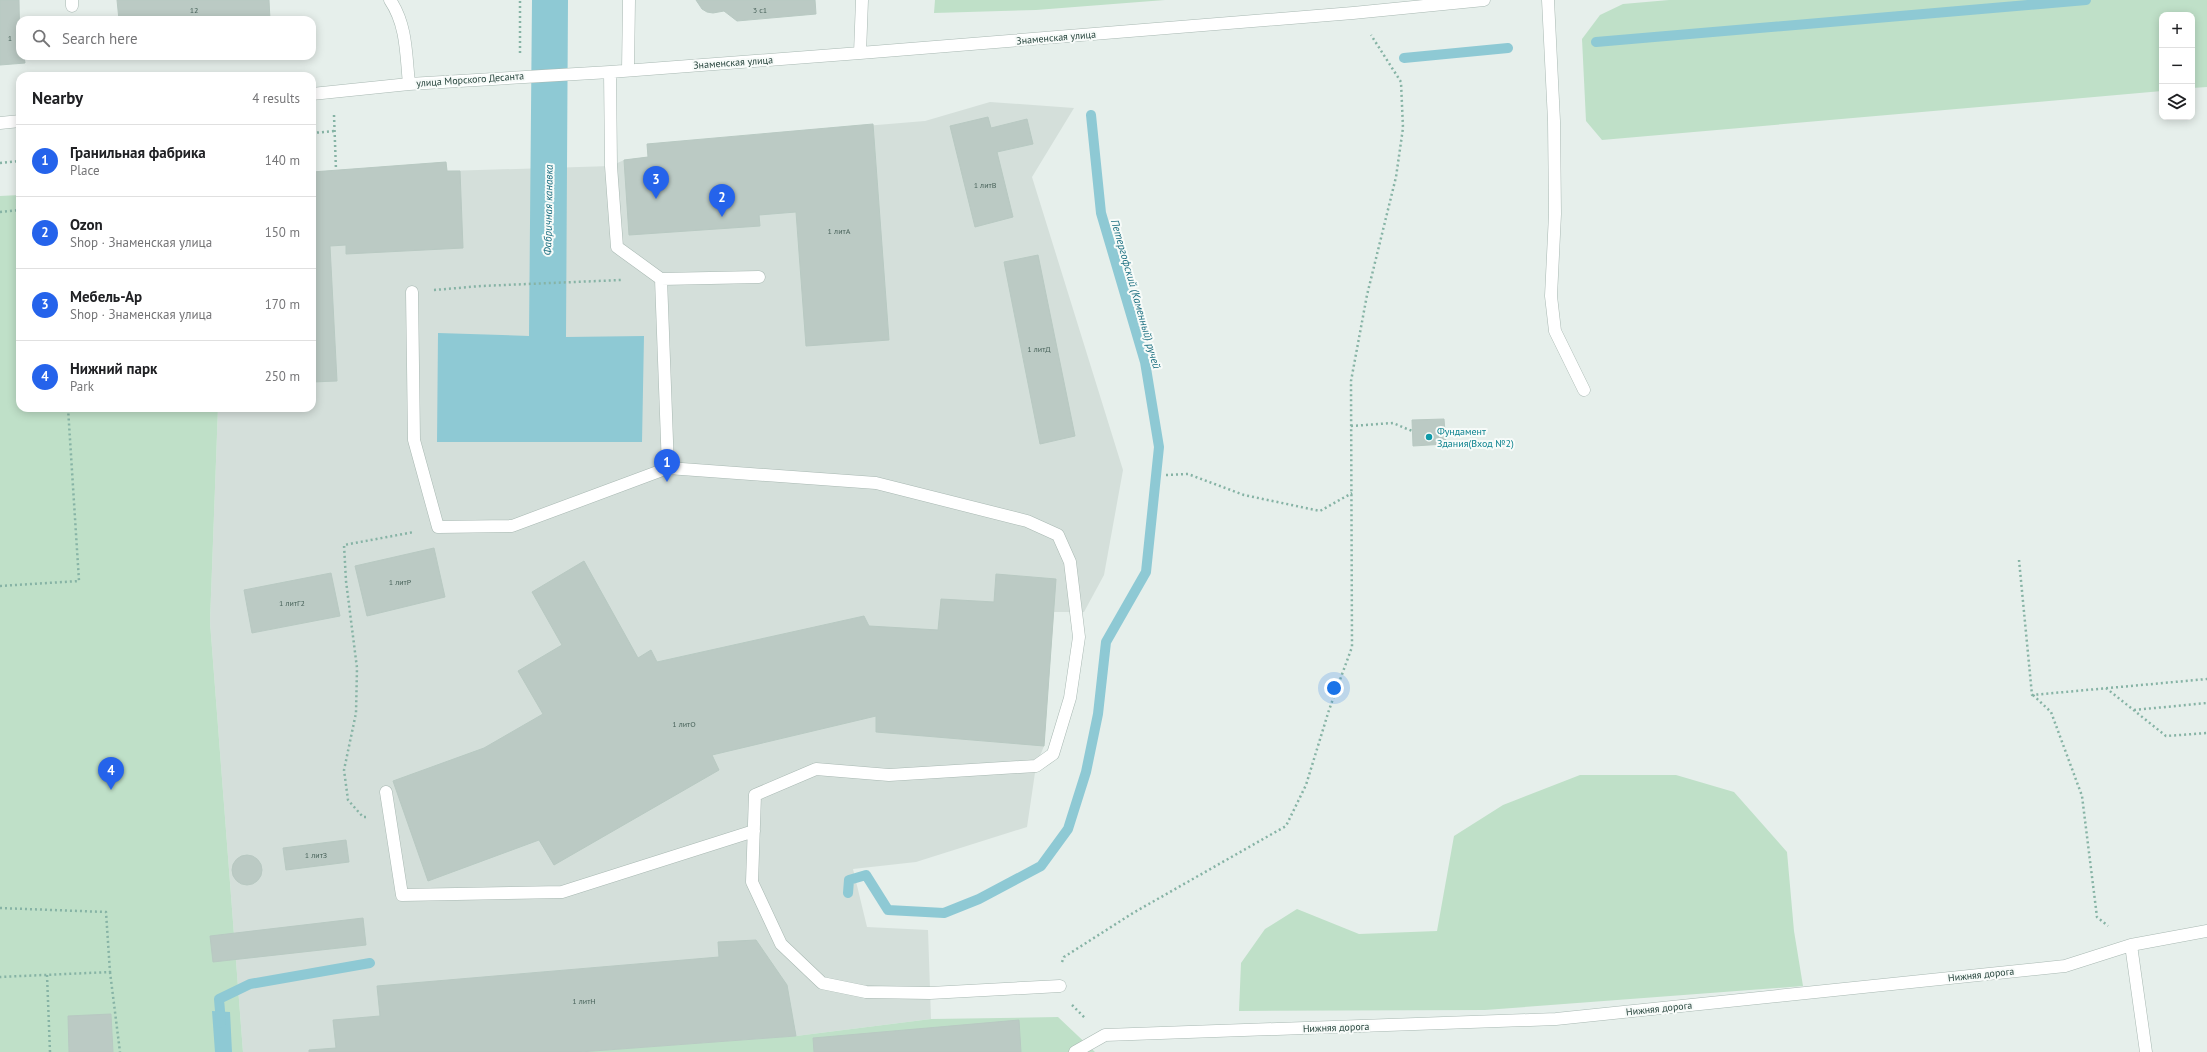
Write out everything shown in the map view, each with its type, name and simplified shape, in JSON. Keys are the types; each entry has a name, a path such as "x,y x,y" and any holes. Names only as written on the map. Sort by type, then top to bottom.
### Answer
{"street":[{"path":"390,0 397,10 404,30 409,84"},
{"path":"628,70 629,0"},
{"path":"860,52 862,0"},
{"name":"Знаменская улица","path":"628,70 1353,13 1484,0"},
{"path":"1548,0 1554,137 1555,214 1551,296 1555,331 1584,390"},
{"name":"улица Морского Десанта","path":"316,94 488,78 628,70"},
{"path":"610,72 611,166 617,247 660,279 759,277"},
{"path":"0,123 16,121"},
{"path":"660,279 668,468"},
{"path":"412,292 414,440 438,527 512,526 668,468 876,483 1028,521 1058,535 1070,562 1079,637 1070,698 1053,754 1036,766 889,775 816,769 755,795 752,882 781,944 822,983 866,992 930,993 1060,986"},
{"path":"386,792 402,895 562,892 754,831"},
{"name":"Нижняя дорога","path":"1105,1035 1556,1019 2065,966 2131,945 2207,931"},
{"path":"2131,945 2146,1052"},
{"path":"1075,1052 1105,1035"}],"path":[{"path":"519,76 520,0"},
{"path":"1105,1035 1076,1010 1060,986 1058,971 1064,956 1133,913 1286,826 1306,785 1329,710 1352,647 1351,381 1367,295 1396,177 1403,128 1401,82 1374,38 1353,13"},
{"path":"316,133 335,131 336,170"},
{"path":"0,163 16,161"},
{"path":"0,212 16,210"},
{"path":"412,292 481,286 618,280"},
{"path":"0,586 79,581 68,412"},
{"path":"1352,426 1393,423 1412,431"},
{"path":"1166,475 1188,474 1244,495 1320,511 1352,493"},
{"path":"370,818 363,817 348,800 344,770 356,713 357,668 346,582 344,545 438,527"},
{"path":"2019,560 2032,695 2051,712 2082,796 2097,917 2131,945"},
{"path":"2032,695 2207,679"},
{"path":"2106,688 2166,736 2207,733"},
{"path":"2133,710 2207,703"},
{"path":"0,908 106,912 110,972 120,1052"},
{"path":"0,977 110,972"},
{"path":"47,975 50,1052"}],"shaded area":[{"path":"990,102 1074,108 1032,177 1123,470 1104,575 1084,612 1054,612 1044,746 1036,766 1027,827 916,862 853,869 867,927 928,930 931,1019 796,1036 580,1052 243,1052 210,622 218,412 316,412 316,172 446,162 447,171 611,166 624,160 648,157 647,144 925,121"}],"green space":[{"path":"935,0 1165,0 1036,10 934,13"},
{"path":"1669,0 2207,0 2207,87 2195,88 2195,12 2159,12 2159,91 1602,140 1586,121 1582,39 1600,15 1623,4"},
{"path":"16,195 16,412 218,412 210,622 243,1052 0,1052 0,196"},
{"path":"1580,775 1676,775 1734,792 1787,852 1794,931 1803,986 1485,1010 1239,1011 1241,963 1265,929 1297,909 1359,934 1437,931 1454,836 1503,805"},
{"path":"1058,1017 1095,1052 580,1052 796,1036 931,1019"}],"water":[{"name":"Фабричная канавка","path":"532,0 568,0 566,337 644,336 642,442 437,442 438,333 529,336"},
{"path":"212,1011 230,1012 232,1052 215,1052"}],"building":[{"path":"0,0 19,0 19,16 16,16 16,60 25,60 25,63 0,65"},
{"path":"117,0 269,0 270,16 119,16"},
{"path":"696,0 815,0 816,14 737,21 724,11 713,13 707,12 702,9"},
{"path":"988,117 991,128 1027,119 1033,144 997,152 1013,217 975,227 950,126"},
{"path":"873,124 889,340 806,346 796,212 759,215 760,226 629,235 624,160 648,157 647,144"},
{"path":"446,162 447,171 460,171 463,248 346,254 346,245 330,246 337,381 316,382 316,172"},
{"path":"1038,255 1075,436 1040,444 1004,262"},
{"name":"Фундамент Здания(Вход №2)","path":"1444,419 1446,444 1413,446 1412,420"},
{"path":"434,548 445,597 367,616 355,566"},
{"path":"584,561 638,658 651,650 657,662 864,616 869,626 938,630 941,599 994,602 996,574 1056,579 1044,746 876,732 876,716 712,755 719,770 554,865 539,840 428,881 393,781 484,748 543,714 518,671 562,645 532,592"},
{"path":"331,573 340,616 252,633 244,590"},
{"path":"346,840 349,862 286,870 283,848"},
{"path":"247,855 258,859 262,870 258,881 247,885 236,881 232,870 236,859"},
{"path":"363,918 366,945 213,962 210,936"},
{"path":"756,940 787,985 796,1036 580,1052 309,1052 309,1050 336,1048 333,1020 380,1016 377,986 719,957 718,942"},
{"path":"111,1014 113,1052 69,1052 68,1016"},
{"path":"1019,1020 1021,1052 814,1052 813,1038"}],"waterway":[{"path":"1596,42 2086,0"},
{"path":"1404,58 1508,48"},
{"name":"Петергофский (Каменный) ручей","path":"848,893 849,880 866,875 888,910 944,913 979,899 1041,866 1068,829 1086,772 1098,714 1106,642 1146,572 1159,447 1145,362 1101,213 1091,115"},
{"name":"Петергофский (Каменный) ручей","path":"221,1023 219,999 250,984 370,963"}],"place":[{"name":"Мебель-Ар","path":"656,199"},
{"name":"Ozon","path":"722,217"},
{"name":"Фундамент Здания(Вход №2)","path":"1429,437"},
{"name":"Гранильная фабрика","path":"667,482"},
{"name":"Нижний парк","path":"111,790"}]}
